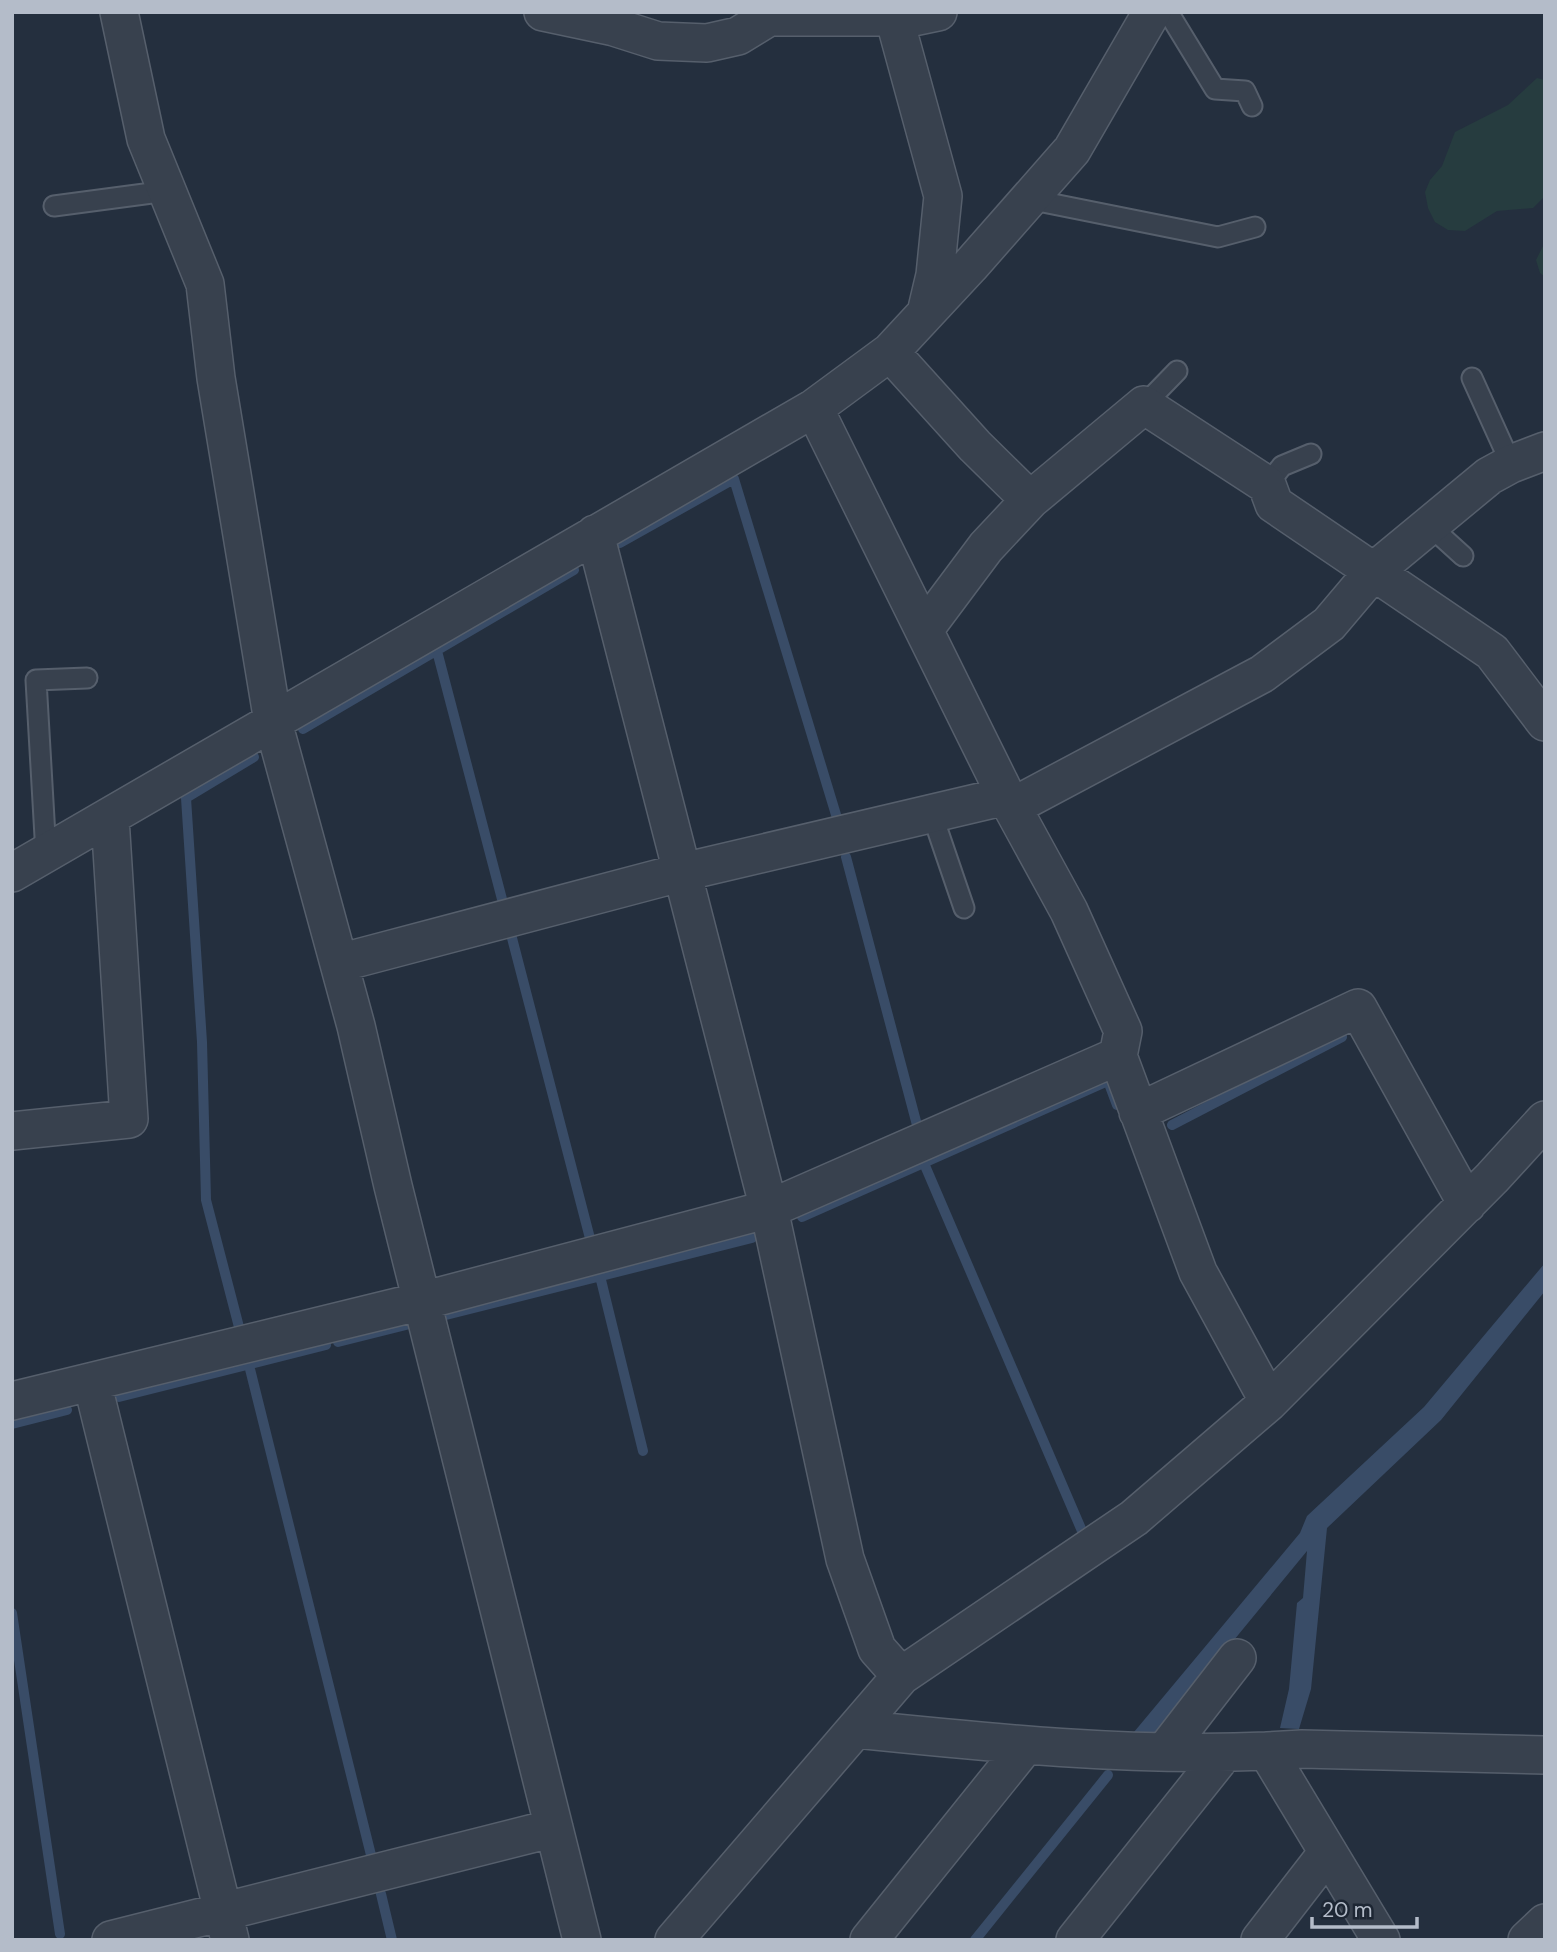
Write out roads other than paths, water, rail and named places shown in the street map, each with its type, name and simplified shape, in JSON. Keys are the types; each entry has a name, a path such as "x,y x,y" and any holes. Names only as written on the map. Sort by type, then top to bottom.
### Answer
{"street":[{"path":"119,12 146,139 205,284 216,378 273,722 356,1026 393,1186 582,1940"},
{"path":"543,12 614,27 658,41 707,43 738,36 769,18 914,17 937,12"},
{"path":"12,873 814,408 890,352 1072,150 1152,12"},
{"path":"894,17 943,196 935,275 926,314"},
{"path":"890,352 975,446 1030,500"},
{"path":"924,630 986,547 1030,500 1144,405 1267,485 1274,504 1492,652 1545,722"},
{"path":"814,408 1009,801 1069,911 1123,1031 1118,1056 1198,1272 1269,1402"},
{"path":"339,963 682,872 932,814 1009,801 1262,674 1329,624 1373,572 1489,476 1528,458"},
{"path":"595,534 769,1209 845,1559 877,1649 901,1676"},
{"path":"12,1131 129,1119 110,817"},
{"path":"1138,1112 1358,1008 1467,1204"},
{"path":"12,1401 422,1301 769,1209 1118,1056"},
{"path":"674,1940 901,1676 1134,1518 1269,1402 1467,1204 1545,1120"},
{"path":"92,1382 227,1926"},
{"path":"1165,1751 1237,1658"},
{"path":"856,1729 1025,1746 1224,1753 1315,1749 1545,1755"},
{"path":"869,1940 1025,1746"},
{"path":"1267,1751 1381,1940"},
{"path":"1075,1940 1224,1753"},
{"path":"111,1940 227,1926 554,1828"},
{"path":"1260,1940 1328,1852"},
{"path":"1527,1940 1545,1923"}],"lane":[{"path":"1168,12 1215,89 1245,91 1252,106"},
{"path":"54,206 167,191"},
{"path":"1028,199 1218,237 1255,227"},
{"path":"1144,405 1177,371"},
{"path":"1472,378 1528,458"},
{"path":"1267,485 1282,466 1311,454"},
{"path":"1430,526 1463,556"},
{"path":"46,853 36,680 88,678"},
{"path":"932,814 964,908"}],"water":[{"path":"1545,1263 1545,1291 1441,1420 1327,1528 1311,1689 1299,1729 1280,1728 1289,1689 1297,1603 1303,1598 1307,1551 1151,1741 1129,1738 1300,1533 1307,1516 1424,1407"}],"waterway":[{"path":"620,543 734,479 837,818"},
{"path":"303,729 574,570"},
{"path":"437,651 503,903"},
{"path":"239,1327 206,1200 202,1042 186,798 254,757"},
{"path":"846,857 917,1125"},
{"path":"512,938 592,1246"},
{"path":"1172,1125 1342,1037"},
{"path":"802,1217 1108,1081 1117,1105"},
{"path":"923,1161 1082,1531"},
{"path":"438,1317 752,1238"},
{"path":"600,1276 643,1451"},
{"path":"338,1342 406,1325"},
{"path":"119,1397 326,1345"},
{"path":"249,1365 371,1855"},
{"path":"12,1424 67,1410"},
{"path":"12,1613 60,1934"},
{"path":"975,1940 1108,1775"},
{"path":"381,1894 392,1940"}]}
